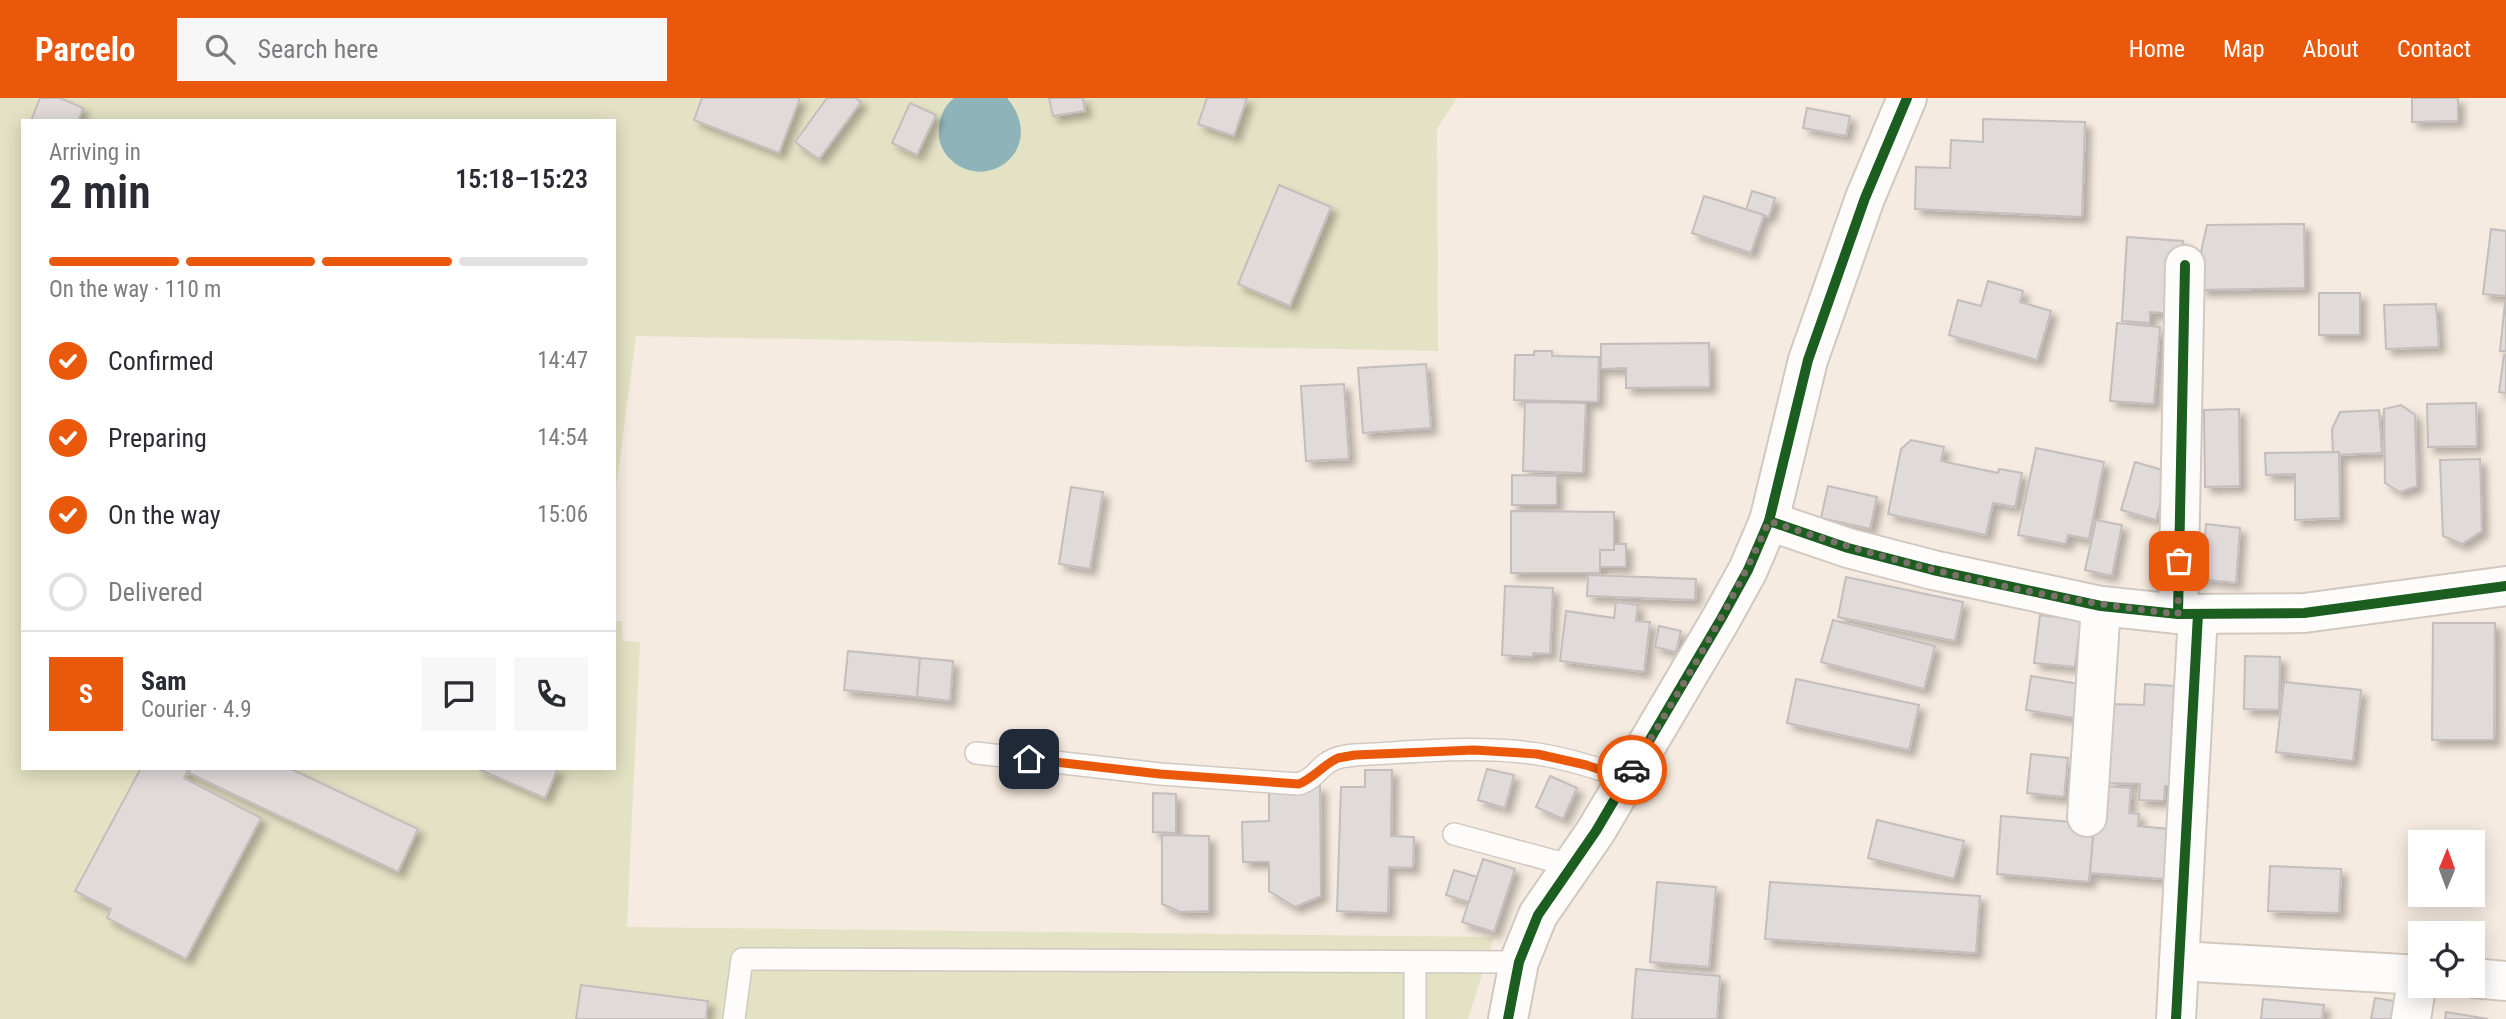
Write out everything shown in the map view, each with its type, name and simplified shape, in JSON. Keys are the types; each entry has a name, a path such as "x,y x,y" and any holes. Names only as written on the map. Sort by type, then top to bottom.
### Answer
{"street":[{"path":"1508,1019 1519,962 1538,915 1627,779 1748,570 1769,521 1808,360 1865,198 1907,98"},
{"path":"2176,1019 2188,614 2185,265"},
{"path":"1769,521 1848,548 1933,570 2101,606 2188,614 2304,613 2506,586"},
{"path":"2087,817 2101,606"},
{"path":"2179,961 2408,974"},
{"path":"2485,979 2506,981"},
{"path":"2411,1019 2415,998"}],"lane":[{"path":"976,753 1160,774 1299,784 1316,776 1326,764 1338,758 1474,750 1537,754 1586,765 1627,779"},
{"path":"1454,834 1572,866"},
{"path":"734,1019 742,959 1519,962"},
{"path":"1415,963 1415,1019"}],"shaded area":[{"path":"0,98 1457,98 1437,129 1438,351 636,336 616,489 616,119 21,119 21,770 616,770 616,621 622,621 623,641 640,642 627,927 1494,937 1468,1019 0,1019"}],"water":[{"path":"954,98 1007,98 1018,117 1021,134 1017,149 1007,161 994,169 979,172 963,168 948,157 940,142 939,127 944,109"}],"building":[{"path":"40,98 60,98 83,108 79,119 32,119"},
{"path":"702,98 800,98 779,153 694,120"},
{"path":"827,98 856,98 861,102 819,159 795,142"},
{"path":"1049,98 1083,98 1085,111 1053,116"},
{"path":"1207,98 1247,98 1234,136 1198,124"},
{"path":"2412,98 2458,98 2458,121 2412,122"},
{"path":"910,103 936,115 917,155 892,143"},
{"path":"1807,108 1850,116 1846,136 1803,128"},
{"path":"1983,119 2085,122 2082,217 1915,209 1916,167 1950,168 1951,140 1983,142"},
{"path":"1279,185 1331,207 1290,306 1238,284"},
{"path":"1752,191 1775,198 1769,217 1746,210"},
{"path":"1704,196 1764,215 1751,253 1692,233"},
{"path":"2304,224 2305,288 2201,290 2201,252 2207,225"},
{"path":"2491,229 2506,231 2506,296 2483,294"},
{"path":"2127,237 2183,241 2178,314 2150,312 2150,323 2122,321"},
{"path":"1988,281 2023,291 2020,302 2051,311 2037,360 1949,335 1958,300 1981,306"},
{"path":"2319,293 2360,293 2360,335 2319,335"},
{"path":"2505,302 2506,351 2500,351"},
{"path":"2436,304 2439,347 2386,349 2384,305"},
{"path":"2117,323 2160,327 2154,404 2110,401"},
{"path":"1709,343 1710,387 1626,388 1626,368 1601,369 1601,344"},
{"path":"1534,351 1552,351 1552,356 1599,357 1598,402 1514,400 1515,355 1534,355"},
{"path":"2506,355 2506,393 2499,392"},
{"path":"1426,364 1431,428 1363,433 1358,368"},
{"path":"1344,384 1349,459 1306,461 1301,386"},
{"path":"1525,402 1586,403 1583,473 1523,471"},
{"path":"2476,403 2477,446 2428,447 2427,404"},
{"path":"2401,405 2415,415 2417,486 2400,492 2385,483 2384,409"},
{"path":"2239,409 2240,486 2205,487 2204,410"},
{"path":"2379,410 2382,453 2333,455 2332,429 2340,412"},
{"path":"1911,440 1944,447 1941,461 1998,473 1999,469 2022,473 2015,507 1993,503 1986,535 1888,514 1901,449"},
{"path":"2036,448 2104,462 2089,539 2068,535 2066,544 2018,535"},
{"path":"2339,452 2340,518 2295,520 2295,474 2266,475 2265,453"},
{"path":"2480,459 2482,531 2462,544 2443,536 2440,460"},
{"path":"2135,462 2169,472 2156,520 2121,510"},
{"path":"1512,475 1557,476 1557,505 1512,505"},
{"path":"1828,486 1877,497 1870,529 1821,518"},
{"path":"1071,487 1103,492 1090,569 1059,564"},
{"path":"1511,511 1614,512 1614,550 1600,550 1600,573 1511,573"},
{"path":"2096,520 2122,525 2112,576 2085,570"},
{"path":"2206,524 2240,528 2236,583 2201,579"},
{"path":"1614,544 1626,544 1626,567 1600,567 1600,550 1614,550"},
{"path":"1588,575 1696,579 1695,600 1587,596"},
{"path":"1846,577 1963,602 1955,641 1838,617"},
{"path":"1505,586 1553,588 1550,654 1533,653 1533,657 1502,655"},
{"path":"1616,602 1638,605 1636,621 1650,622 1644,672 1560,661 1566,611 1614,618"},
{"path":"2040,615 2081,620 2075,667 2034,663"},
{"path":"1833,620 1935,646 1924,689 1821,662"},
{"path":"2433,623 2495,623 2494,740 2432,740"},
{"path":"1659,626 1681,631 1676,652 1655,647"},
{"path":"848,651 920,658 917,697 844,690"},
{"path":"2245,656 2280,657 2279,710 2244,709"},
{"path":"920,658 953,661 950,701 917,697"},
{"path":"2031,676 2080,684 2074,718 2026,710"},
{"path":"1796,679 1919,705 1909,750 1787,723"},
{"path":"2284,682 2361,690 2353,761 2276,752"},
{"path":"2145,684 2174,686 2170,786 2165,786 2164,801 2139,800 2140,784 2107,783 2111,704 2144,705"},
{"path":"2031,754 2068,758 2064,797 2027,793"},
{"path":"1487,769 1514,775 1505,808 1478,800"},
{"path":"140,770 188,770 184,778 261,818 186,959 107,918 111,909 75,891"},
{"path":"190,770 293,770 418,829 398,872 189,773"},
{"path":"481,770 557,770 545,798"},
{"path":"1365,770 1392,770 1391,836 1414,837 1413,868 1389,867 1388,913 1337,911 1341,787 1365,787"},
{"path":"1550,776 1577,788 1563,819 1536,807"},
{"path":"1269,786 1320,786 1321,896 1295,907 1269,891 1269,862 1243,862 1242,822 1269,821"},
{"path":"2104,786 2131,788 2129,813 2139,814 2138,826 2179,830 2174,880 2090,873 2095,811"},
{"path":"1153,793 1176,794 1176,833 1153,832"},
{"path":"2001,816 2094,824 2089,882 1997,874"},
{"path":"1877,820 1964,841 1954,879 1868,858"},
{"path":"1162,835 1209,836 1209,911 1180,912 1162,904"},
{"path":"1483,859 1515,869 1494,932 1462,922"},
{"path":"2270,866 2341,869 2339,913 2268,911"},
{"path":"1454,870 1477,877 1469,902 1446,895"},
{"path":"1657,882 1716,887 1709,967 1650,962"},
{"path":"1770,882 1980,896 1976,953 1765,939"},
{"path":"1636,969 1720,976 1717,1019 1632,1019"},
{"path":"581,985 708,1001 706,1019 576,1019"},
{"path":"2375,998 2407,1003 2404,1019 2371,1019"},
{"path":"2263,999 2324,1005 2322,1019 2261,1019"},
{"path":"2446,1012 2488,1019 2445,1019"}],"cycle path":[{"path":"1508,1019 1519,962 1538,915 1596,831 1748,570 1769,521 1808,360 1865,198 1907,98"},
{"path":"2178,614 2185,265"},
{"path":"1769,521 1848,548 1933,570 2101,606 2178,614 2304,613 2506,586"},
{"path":"2176,1019 2198,614"}],"way so far":[{"path":"1632,770 1730,603 1769,521 1848,548 1933,570 2101,606 2178,614 2179,561"}],"route":[{"path":"1029,759 1160,774 1299,784 1316,776 1326,764 1338,758 1355,755 1474,750 1537,754 1586,765 1627,779 1632,770"}]}
